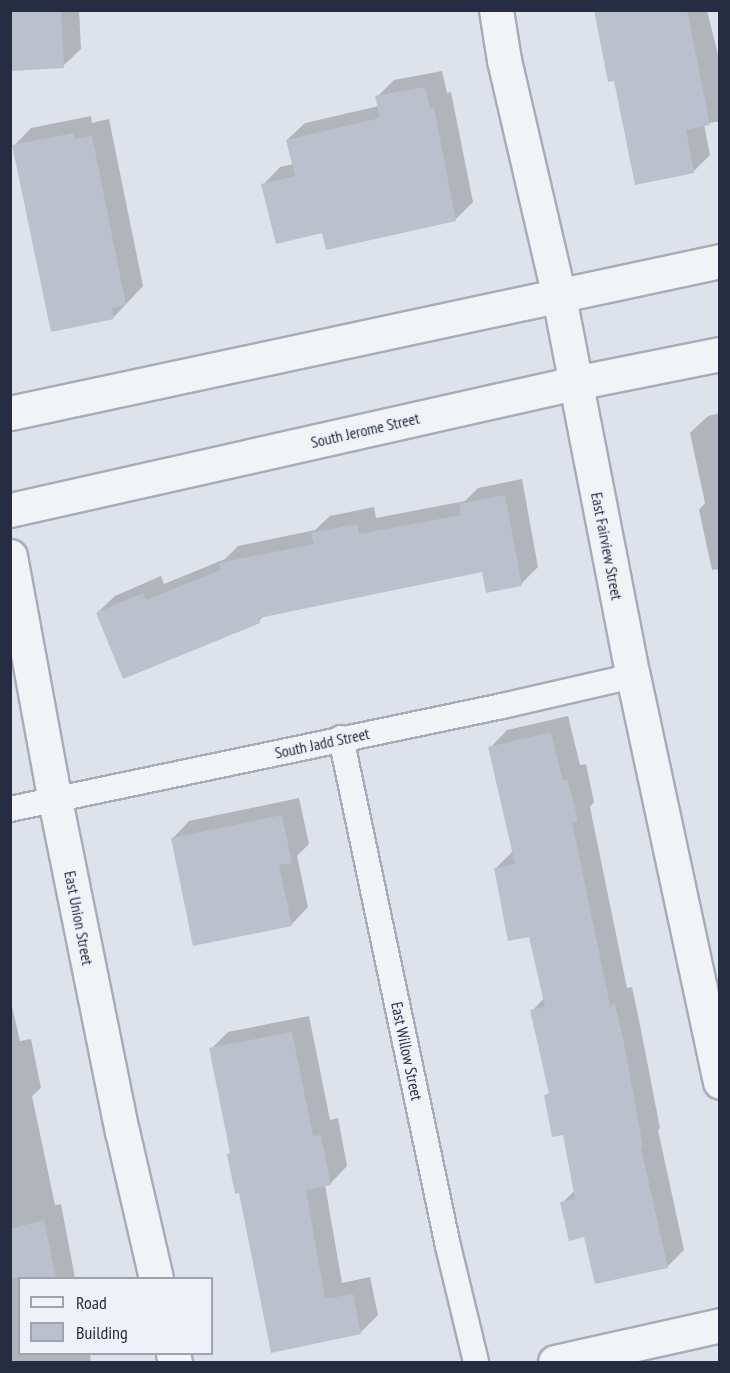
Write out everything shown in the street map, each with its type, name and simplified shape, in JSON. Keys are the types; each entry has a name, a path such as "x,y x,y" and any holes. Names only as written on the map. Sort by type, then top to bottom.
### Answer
{"street":[{"name":"East Fairview Street","path":"495,10 504,60 559,297 633,676 720,1082"},
{"path":"10,413 720,261"},
{"name":"South Jerome Street","path":"10,510 575,382 720,354"},
{"name":"East Union Street","path":"10,556 55,800 122,1131 156,1277"},
{"path":"555,1362 720,1325"}],"lane":[{"name":"South Jadd Street","path":"10,809 502,706 633,676"},
{"name":"East Willow Street","path":"341,738 448,1246 476,1362"}],"building":[{"path":"10,10 61,10 64,68 10,71"},
{"path":"594,10 687,10 710,125 686,130 694,173 635,185 614,81 608,82"},
{"path":"425,87 430,109 434,108 456,221 326,250 322,233 276,244 261,184 295,176 286,140 380,118 375,96"},
{"path":"74,133 75,139 92,136 126,305 112,308 114,319 51,332 12,145"},
{"path":"505,495 522,586 486,593 482,572 259,618 260,623 123,679 96,613 143,593 146,600 221,570 219,563 314,544 311,533 357,524 359,534 461,515 459,504"},
{"path":"551,732 563,781 568,780 578,821 572,822 610,1005 615,1004 624,1043 643,1147 641,1148 668,1268 595,1284 584,1237 569,1241 560,1202 575,1199 563,1135 552,1137 544,1095 549,1094 530,1010 545,1007 529,937 508,941 494,868 515,864 488,747"},
{"path":"282,815 292,863 279,865 292,926 193,946 171,838"},
{"path":"292,1032 313,1136 321,1135 331,1185 306,1190 325,1299 353,1294 361,1334 271,1353 239,1193 235,1194 227,1154 230,1153 209,1048"},
{"path":"44,1220 56,1277 10,1278 10,1229"}]}
